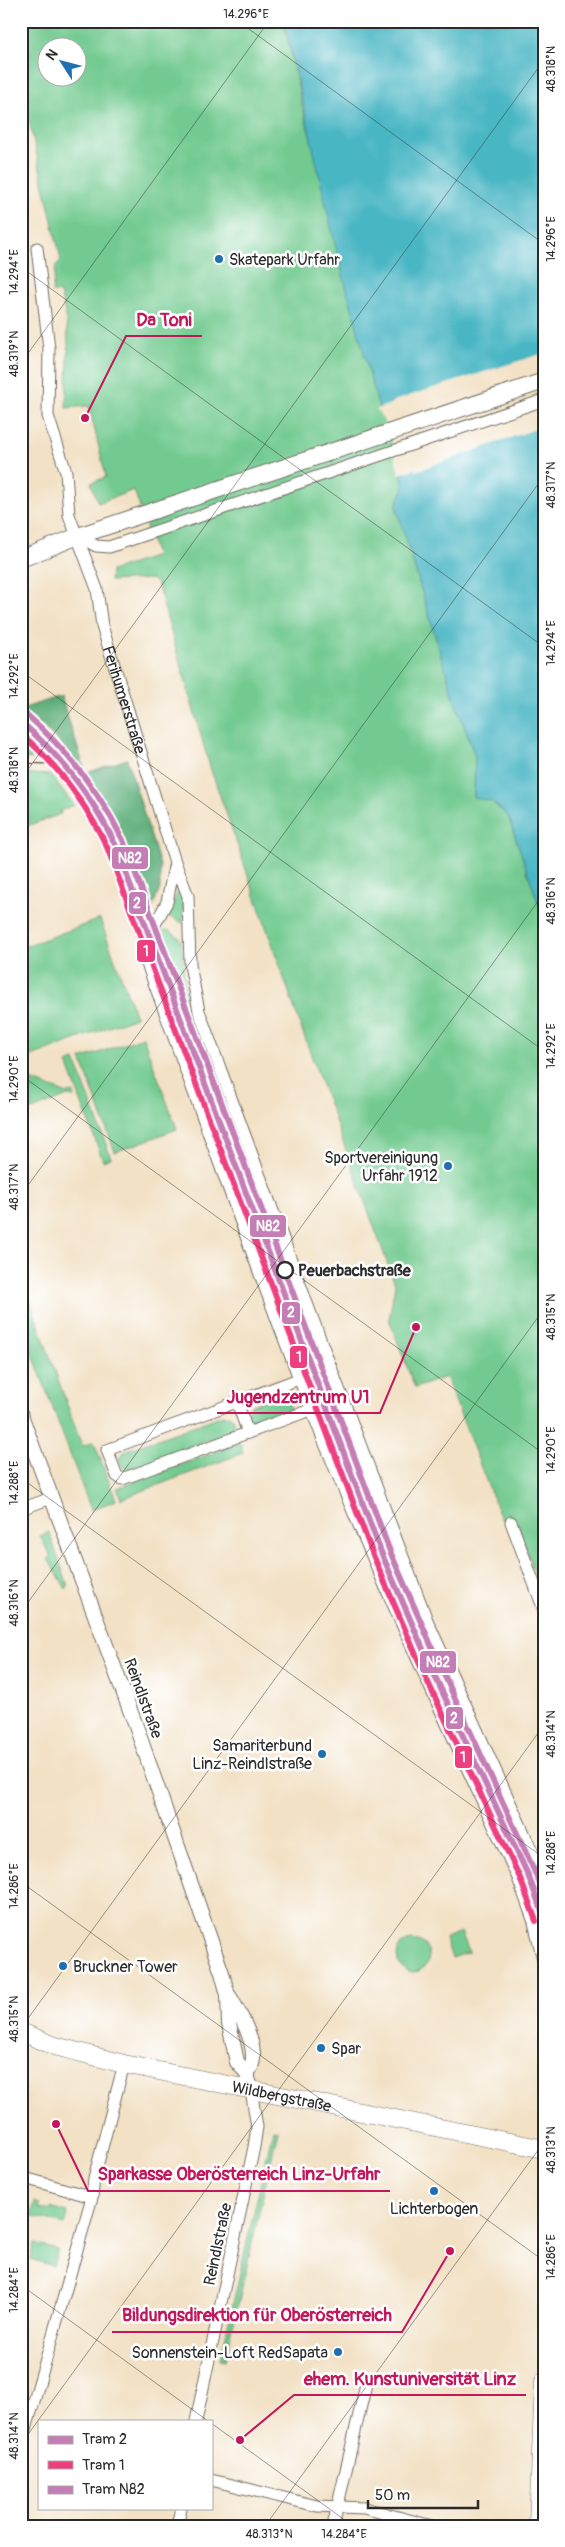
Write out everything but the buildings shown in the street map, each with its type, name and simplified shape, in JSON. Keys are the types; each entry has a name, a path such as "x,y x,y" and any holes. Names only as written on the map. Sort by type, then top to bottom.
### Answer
{"main road":[{"path":"21,559 78,536 544,381"},
{"name":"Wildbergstraße","path":"21,2032 55,2046 124,2064 249,2082 376,2114 544,2149"},
{"path":"538,2526 544,2381"}],"street":[{"name":"Ferihumerstraße","path":"37,248 49,348 48,416 66,472 69,511 97,589 102,626 114,669 174,862 188,896 190,965 199,1011 343,1398 443,1657 544,1877"},
{"path":"78,536 102,548 544,400"},
{"name":"Ferihumerstraße","path":"174,862 168,902 144,945 146,961 254,1260 300,1379 396,1614 518,1878 534,1922 544,1964"},
{"path":"331,1366 107,1450 117,1476 122,1479 343,1398"},
{"path":"237,1402 248,1432"},
{"name":"Reindlstraße","path":"21,1415 137,1729 228,1995 229,2024 237,2062 249,2082 257,2128 254,2148 196,2420"},
{"path":"21,1509 51,1498"},
{"path":"511,1522 544,1610"},
{"path":"21,2447 33,2426 124,2064"},
{"path":"21,2177 92,2197"},
{"path":"334,2526 366,2384"},
{"path":"212,2480 317,2506 364,2508 432,2526"},
{"path":"177,2526 181,2510"}],"green space":[{"path":"21,21 284,21 303,110 398,456 404,487 396,506 454,698 475,756 474,797 491,801 508,816 544,919 544,1600 517,1523 501,1519 446,1377 415,1388 389,1319 395,1284 307,1044 210,767 157,583 151,579 110,581 111,571 156,556 134,490 98,503 91,483 106,477 89,406 66,408 68,350 66,321 60,293 52,292 56,265 61,260 21,86"},
{"path":"61,696 86,773 127,759 160,865 160,889 152,908 116,823 87,775 69,752 47,730 21,709"},
{"path":"21,729 52,758 21,759"},
{"path":"31,774 50,775 74,805 60,811 61,814 21,828 21,776"},
{"path":"179,888 184,899 183,923 168,916"},
{"path":"100,919 136,1017 21,1060 21,948"},
{"path":"168,930 179,937 181,942 186,992 194,1022 160,931"},
{"path":"143,1037 177,1129 115,1152 81,1059"},
{"path":"75,1060 111,1158 103,1161 67,1063"},
{"path":"28,1079 68,1094 69,1092 74,1093 74,1097 68,1096 29,1111"},
{"path":"21,1276 82,1446 94,1442 116,1500 91,1510 21,1323"},
{"path":"284,1393 291,1409 259,1422 250,1419 247,1414 250,1406"},
{"path":"223,1415 229,1415 234,1419 234,1428 230,1432 130,1469 123,1467 120,1463 119,1458 125,1451"},
{"path":"240,1443 243,1453 121,1499 117,1488"},
{"path":"49,1532 68,1586 66,1589 48,1559 51,1557 40,1536"},
{"path":"461,1932 469,1952 452,1958 445,1938"},
{"path":"413,1940 425,1944 429,1956 425,1968 413,1972 401,1968 397,1956 401,1944"},
{"path":"273,2129 278,2130 225,2361 220,2360"},
{"path":"35,2202 40,2204 39,2208 50,2210 51,2207 68,2212 64,2225 31,2216"},
{"path":"34,2244 58,2250 53,2266 30,2259"}],"water":[{"path":"284,21 544,21 544,919 508,816 491,801 474,798 475,756 454,698 396,506 404,487 392,429 378,405 337,253"}],"pier":[{"path":"544,353 544,426 416,471 415,469 399,474 389,430 377,409 393,403 393,401"}],"tram line":[{"name":"N82","path":"27,715 69,757 93,788 123,840 389,1549 441,1668 544,1892"},
{"name":"2","path":"21,722 50,749 75,778 106,826 115,844 381,1552 433,1672 528,1875 544,1917"},
{"name":"1","path":"21,734 47,759 70,786 90,816 107,847 373,1555 425,1676 520,1878 536,1921"},
{"path":"21,763 47,764 75,777"}],"place":[{"name":"Skatepark Urfahr","path":"219,259"},
{"name":"Da Toni","path":"85,418"},
{"name":"Sportvereinigung Urfahr 1912","path":"448,1166"},
{"name":"Peuerbachstraße","path":"285,1270"},
{"name":"Jugendzentrum U1","path":"416,1327"},
{"name":"Samariterbund Linz-Reindlstraße","path":"322,1754"},
{"name":"Bruckner Tower","path":"63,1966"},
{"name":"Spar","path":"321,2048"},
{"name":"Sparkasse Oberösterreich Linz-Urfahr","path":"56,2124"},
{"name":"Lichterbogen","path":"434,2191"},
{"name":"Bildungsdirektion für Oberösterreich","path":"450,2251"},
{"name":"Sonnenstein-Loft RedSapata","path":"338,2352"},
{"name":"ehem. Kunstuniversität Linz","path":"240,2440"}]}
